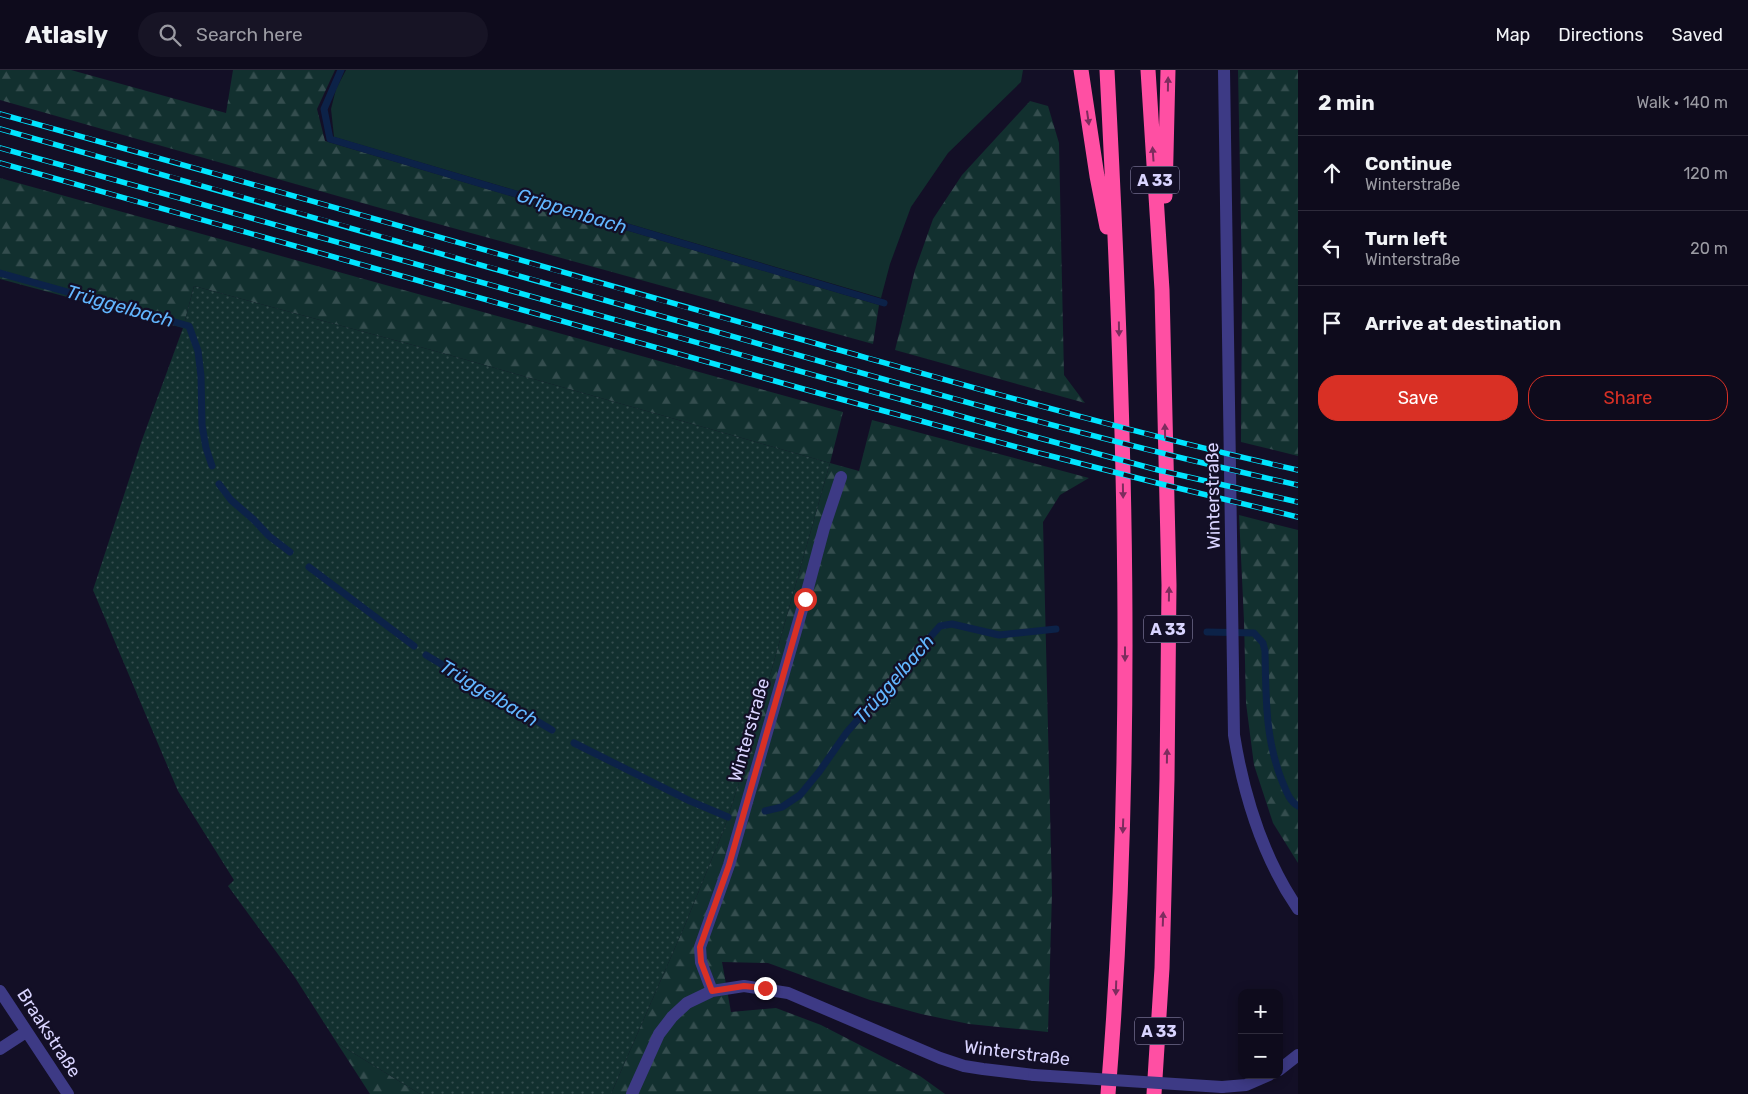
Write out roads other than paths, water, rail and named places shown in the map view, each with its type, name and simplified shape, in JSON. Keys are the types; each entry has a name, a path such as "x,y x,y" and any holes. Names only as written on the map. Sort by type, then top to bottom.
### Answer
{"highway":[{"path":"1081,70 1097,176 1118,280"},
{"name":"A 33","path":"1106,70 1118,280 1125,586 1125,777 1114,1017 1108,1094"},
{"name":"A 33","path":"1148,70 1162,290 1168,624 1167,779 1162,968 1154,1094"},
{"path":"1162,290 1168,70"}],"street":[{"name":"Winterstraße","path":"1224,70 1234,735 1247,799 1258,830 1275,871 1298,909"},
{"name":"Winterstraße","path":"712,991 701,962 700,947 729,865 824,528 841,477"},
{"name":"Winterstraße","path":"632,1094 659,1034 672,1017 687,1003 712,991 744,986 788,993 940,1058 964,1066 1034,1075 1222,1087 1246,1085 1260,1079"},
{"name":"Braakstraße","path":"0,991 68,1094"},
{"path":"0,1049 26,1032"},
{"path":"1283,1067 1298,1055"}],"waterway":[{"name":"Grippenbach","path":"341,70 324,109 330,139 884,303"},
{"name":"Trüggelbach","path":"0,273 189,326 198,351 201,376 202,425 206,448 212,466"},
{"name":"Trüggelbach","path":"219,484 231,500 269,536 290,552"},
{"name":"Trüggelbach","path":"309,567 414,646"},
{"name":"Trüggelbach","path":"765,811 782,807 800,795 847,732 940,626 952,624 999,635 1056,629"},
{"name":"Trüggelbach","path":"1207,632 1254,633 1263,643 1269,733 1272,749 1286,792 1298,806"},
{"name":"Trüggelbach","path":"426,655 552,730"},
{"name":"Trüggelbach","path":"574,743 690,801 728,817"}],"railway":[{"path":"0,114 995,393 1116,426 1298,470"},
{"path":"0,129 925,391 1148,450 1298,485"},
{"path":"0,148 1039,438 1158,470 1298,502"},
{"path":"0,163 807,390 1035,452 1298,517"}]}
